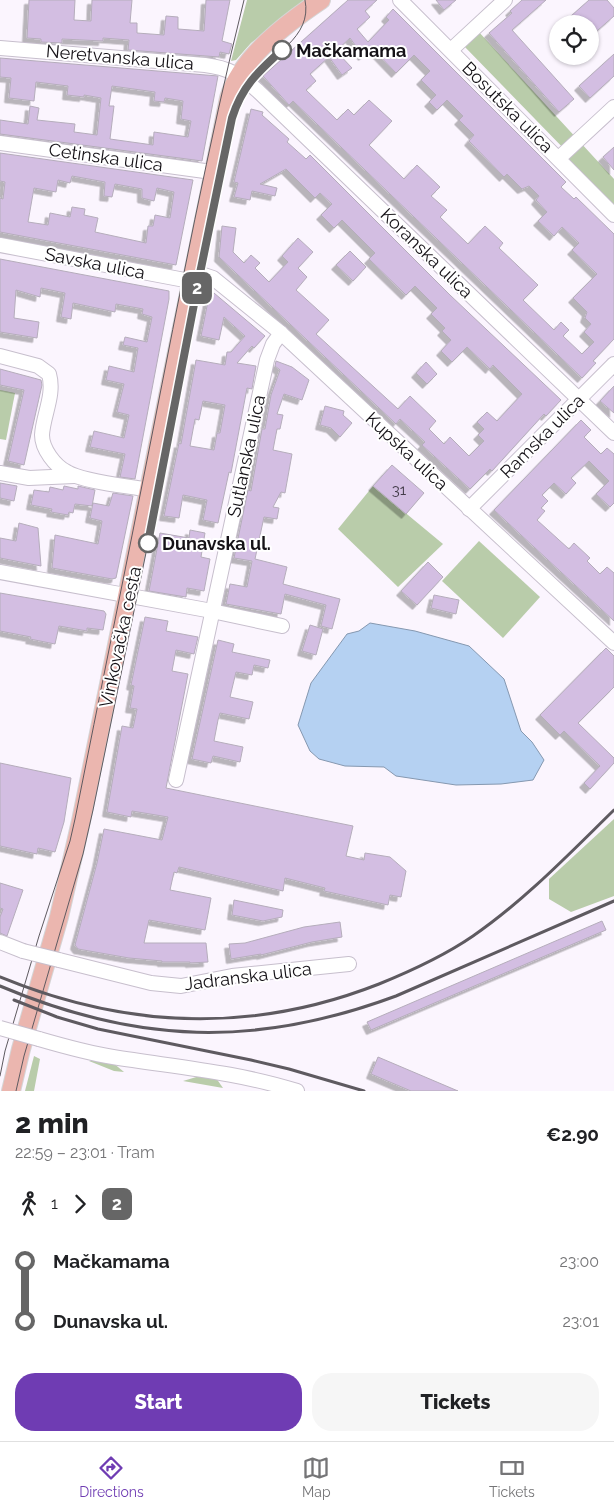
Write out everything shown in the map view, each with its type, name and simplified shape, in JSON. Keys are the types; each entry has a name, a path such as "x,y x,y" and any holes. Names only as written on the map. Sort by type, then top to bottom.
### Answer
{"main road":[{"name":"Vinkovačka cesta","path":"12,1091 21,1049 60,917 81,821 150,490 191,276 228,98 238,75 256,52 315,2"},
{"name":"Vinkovačka cesta","path":"2,1091 10,1046 54,900 72,857"}],"street":[{"name":"Bosutska ulica","path":"400,0 614,215"},
{"path":"451,50 505,0"},
{"name":"Neretvanska ulica","path":"0,48 205,64 227,69 238,75"},
{"name":"Koranska ulica","path":"238,75 258,91 614,432"},
{"path":"559,158 614,107"},
{"name":"Cetinska ulica","path":"0,143 212,172"},
{"name":"Savska ulica","path":"0,245 191,276"},
{"name":"Kupska ulica","path":"191,276 213,278 281,333 614,643"},
{"name":"Sutlanska ulica","path":"176,780 267,360 273,344 281,333"},
{"path":"0,356 38,366 49,374 51,388 42,436 50,456 60,468 74,476"},
{"name":"Ramska ulica","path":"469,509 614,364"},
{"path":"42,478 49,465 50,456"},
{"path":"0,473 29,478 74,476 150,490"},
{"path":"0,572 212,611 282,626"},
{"name":"Jadranska ulica","path":"0,942 23,951 151,983 181,986 232,976 349,964"},
{"path":"0,1028 81,1051 210,1070 297,1091"}],"green space":[{"path":"247,0 306,0 251,43 236,60 231,61"},
{"path":"478,31 614,179 614,208 569,162 570,155 463,45"},
{"path":"0,390 15,393 6,440 0,439"},
{"path":"373,486 443,544 398,587 338,529"},
{"path":"479,541 540,597 503,638 442,581"},
{"path":"614,819 614,896 571,912 549,899 549,879"},
{"path":"34,1056 40,1059 34,1091 25,1091"},
{"path":"89,1061 112,1062 124,1072 114,1071"},
{"path":"203,1075 216,1078 223,1088 183,1081"}],"water":[{"path":"370,623 415,631 469,646 504,679 521,731 532,742 544,760 533,780 501,784 456,785 396,776 384,767 345,766 319,759 310,751 298,725 311,683 347,634 359,631"}],"building":[{"path":"29,0 75,0 74,20 91,21 92,0 132,0 130,23 137,23 137,33 164,35 166,16 178,17 178,29 204,31 206,0 230,0 222,41 232,44 229,54 220,52 219,57 128,50 129,40 103,38 103,41 62,39 62,43 41,42 41,39 27,38"},
{"path":"348,0 377,0 365,11 370,17 357,29 368,42 389,20 386,17 393,9 566,182 561,187 574,199 576,197 614,234 614,339 593,361 596,363 582,378 293,101 289,105 263,76","holes":["350,38 363,56 372,48 396,73 414,55 430,71 421,80 436,95 429,102 437,110 447,100 463,116 459,120 474,135 469,141 504,177 507,174 522,189 529,186 539,196 536,200 547,212 538,221 554,236 562,227 579,243 572,250 597,274 573,298 587,312 585,318 591,324 584,332 594,342 582,354 563,336 569,330 561,322 554,330 523,300 538,285 499,248 503,243 485,226 468,244 440,217 447,210 431,196 440,187 417,165 404,179 369,145 392,121 369,100 354,115 348,109 337,120 306,90 316,81 310,74 329,57 342,75 352,68 336,51"]},
{"path":"436,0 456,0 444,10"},
{"path":"522,0 546,0 512,30 574,99 559,112 489,33 512,13 510,11"},
{"path":"589,0 607,0 614,8 614,16 599,29 599,15 572,15"},
{"path":"614,54 614,76 590,98 579,86"},
{"path":"0,58 218,76 202,161 0,134 0,120 28,124 30,106 39,108 37,120 75,124 74,132 97,135 101,98 67,95 68,86 36,82 34,101 9,98 11,78 0,77","holes":["112,86 155,92 154,101 164,102 165,98 183,101 181,119 191,121 188,137 154,132 153,145 110,139 114,106 109,106"]},
{"path":"251,109 263,112 262,115 289,139 287,142 306,159 310,155 450,295 561,400 546,416 544,414 492,471 490,469 470,489 422,445 425,442 400,419 396,424 219,257 222,226 236,228 233,252 244,263 251,255 260,263 255,268 269,282 288,262 282,256 298,238 313,252 298,268 307,277 296,290 329,320 316,334 398,409 410,396 436,421 429,429 444,444 450,437 469,456 484,441 478,435 484,429 477,422 487,412 497,421 522,394 493,365 490,369 467,347 452,362 441,351 451,340 442,331 445,328 431,314 437,308 415,286 406,295 369,259 375,253 342,220 334,228 321,215 332,204 320,193 315,198 286,169 260,184 277,188 275,196 252,191 250,200 234,197 238,183 234,182"},
{"path":"614,147 614,170 603,157"},
{"path":"0,153 193,180 176,265 0,232 0,198 3,199 5,182 0,181","holes":["72,176 105,182 104,196 112,197 115,184 142,189 142,198 154,201 157,188 174,192 170,218 155,215 153,226 148,226 146,243 95,232 98,218 84,215 85,209 72,207 70,217 50,213 48,225 28,222 34,188 56,192 58,180 70,183"]},
{"path":"350,251 366,267 353,281 336,265"},
{"path":"0,259 169,291 135,479 120,477 125,454 90,447 94,431 124,438 129,415 117,412 124,384 106,380 109,366 134,372 138,348 123,345 125,337 147,342 152,317 142,314 143,309 116,304 115,312 73,303 71,319 61,317 65,293 41,288 40,297 16,290 14,318 39,322 37,338 0,332"},
{"path":"214,293 265,336 254,348 252,346 237,363 256,366 252,389 247,388 231,473 229,472 218,523 203,520 207,500 183,495 179,518 164,516 179,443 181,444 196,360 225,365 227,352 231,352 245,336 224,317 219,340 201,336 209,296","holes":["203,401 225,405 220,433 217,433 214,450 190,446 195,419 199,420"]},
{"path":"276,361 292,367 309,380 302,400 284,394 277,414 283,415 280,429 277,429 273,450 292,454 285,493 281,492 273,507 279,508 277,519 264,517 255,559 287,567 283,584 340,599 332,629 321,626 326,605 285,594 281,614 226,604 230,584 247,587 252,561 234,558 248,490 251,491 262,429 265,429 271,395 280,370 275,366"},
{"path":"426,362 437,374 427,384 416,373"},
{"path":"0,369 41,380 42,385 24,465 8,461 24,390 0,385"},
{"path":"614,386 614,413 600,401"},
{"path":"325,406 344,411 343,415 352,423 340,437 331,428 320,425"},
{"path":"581,420 591,430 584,437 601,454 607,448 614,454 614,503 610,507 596,494 609,481 589,461 571,478 576,483 566,494 554,483 542,495 548,501 541,508 545,511 537,520 569,549 574,543 590,558 587,561 600,574 607,567 614,573 614,621 494,510"},
{"path":"392,465 424,493 406,514 373,486"},
{"path":"0,483 17,486 14,501 0,498"},
{"path":"64,486 78,489 78,486 95,490 92,506 75,504 73,513 69,512 68,515 51,512 52,509 31,505 34,490 49,492 50,487 63,490"},
{"path":"113,493 133,496 116,578 112,579 52,568 55,535 98,544 102,521 90,518 93,503 109,506"},
{"path":"19,523 38,528 41,566 0,558 0,538 16,541"},
{"path":"190,530 205,533 201,557 210,559 204,591 187,588 186,597 149,591 160,533 189,538"},
{"path":"428,562 443,577 417,605 401,591"},
{"path":"0,593 104,611 106,614 103,630 87,628 87,631 59,626 55,644 0,631"},
{"path":"434,595 459,600 456,614 431,608"},
{"path":"145,617 168,621 166,631 198,637 194,654 176,650 172,671 188,674 166,788 353,826 346,856 364,860 365,853 390,857 406,871 401,897 390,895 388,905 324,891 325,888 285,878 283,891 179,867 177,873 174,872 170,890 211,898 205,930 149,920 144,943 206,943 208,962 162,962 78,949 75,945 104,829 162,840 168,817 132,811 131,817 107,812 122,726 133,728 137,709 130,708 134,686 131,685"},
{"path":"310,625 323,629 316,655 302,651"},
{"path":"218,640 234,644 232,652 270,660 268,668 254,665 252,675 236,672 230,697 253,702 249,719 220,713 214,741 243,747 240,762 213,756 211,763 192,759"},
{"path":"606,648 614,656 614,687 578,723 614,758 614,763 590,789 584,783 600,766 564,731 560,735 540,715"},
{"path":"0,763 71,778 64,822 55,852 38,848 37,854 0,846"},
{"path":"0,883 23,890 7,936 0,933 0,917 3,909 0,908"},
{"path":"234,900 283,910 282,917 263,921 232,915"},
{"path":"602,921 606,930 371,1030 367,1022"},
{"path":"340,922 342,937 312,942 261,955 231,959 229,944 245,943 304,927"},
{"path":"378,1057 458,1091 411,1091 371,1074"}],"tram line":[{"path":"0,1076 5,1051 39,936 70,841 75,819 195,219 218,109 244,0"},
{"path":"16,1091 24,1056 83,854 93,810 232,118 242,93 251,80 288,45 303,25 306,13 305,0"},
{"name":"2","path":"148,543 232,118 244,88 282,50"}],"railway":[{"path":"0,977 47,994 95,1007 142,1015 189,1019 236,1017 284,1011 331,1000 379,984 415,968 439,957 473,936 529,892 614,810"},
{"path":"0,986 51,1005 100,1019 149,1028 197,1032 245,1031 294,1025 344,1013 396,996 614,901"},
{"path":"14,1000 57,1017 98,1029 251,1060 364,1091"}],"place":[{"name":"Mačkamama","path":"282,50"},
{"name":"Dunavska ul.","path":"148,543"}]}
